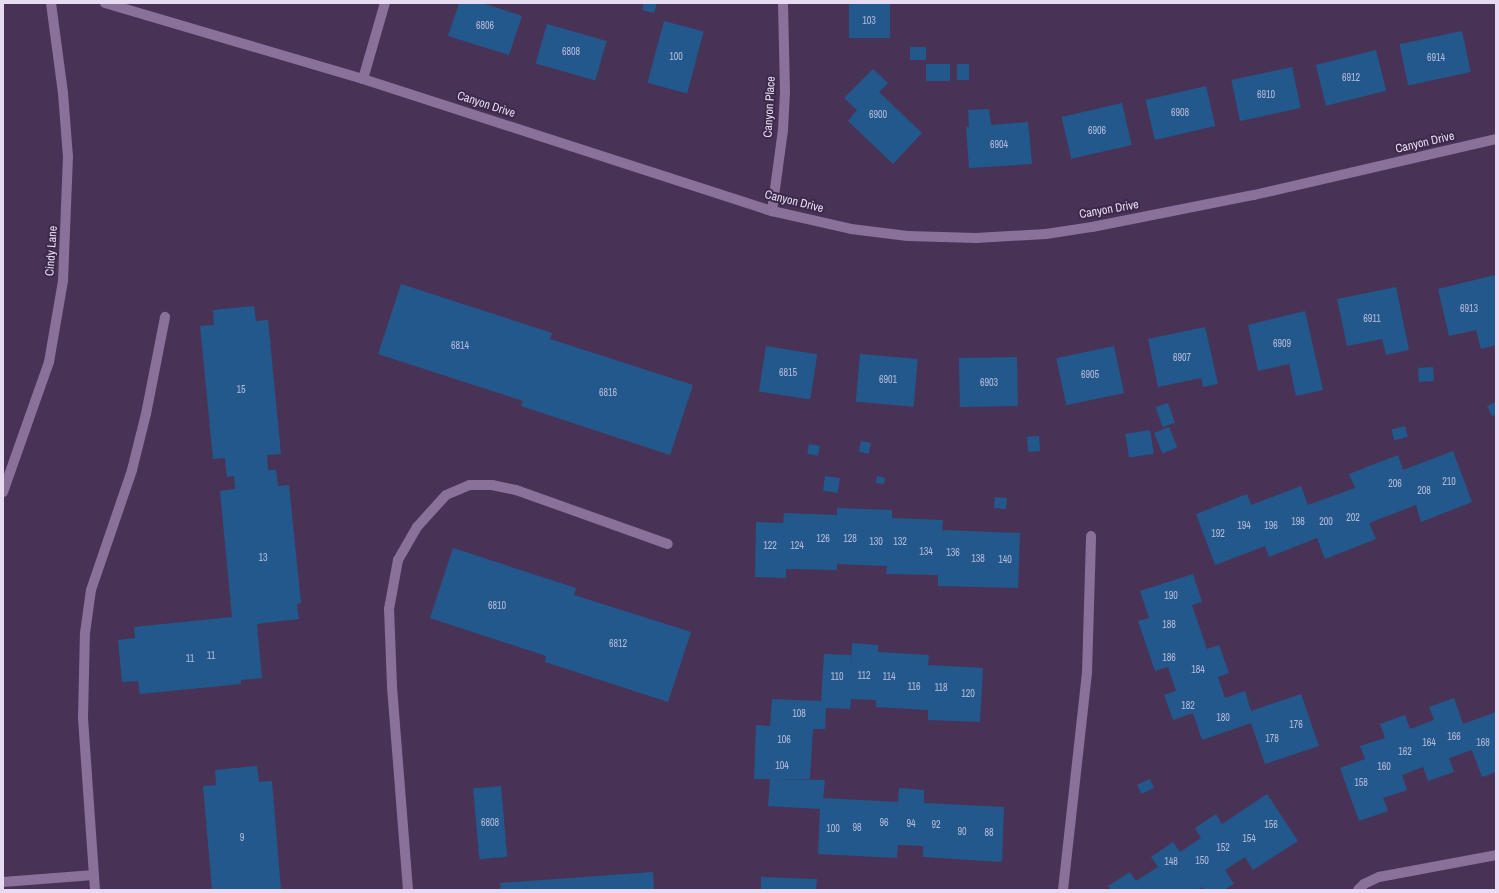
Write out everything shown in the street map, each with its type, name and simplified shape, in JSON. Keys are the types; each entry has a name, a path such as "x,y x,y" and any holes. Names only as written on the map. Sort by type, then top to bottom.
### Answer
{"street":[{"name":"Cindy Lane","path":"3,492 49,362 63,281 68,157 63,93 51,3"},
{"name":"Canyon Drive","path":"105,3 363,79 772,211 851,229 908,236 976,238 1046,234 1254,195 1496,140"},
{"path":"363,79 385,3"},
{"name":"Canyon Place","path":"772,211 783,130 785,92 783,3"},
{"path":"95,890 83,718 85,633 91,590 132,470 158,357 165,317"},
{"path":"408,890 392,686 389,609 398,560 417,527 446,495 470,485 492,485 516,490 668,544"},
{"path":"1063,890 1087,673 1091,536"},
{"path":"1358,890 1364,884 1387,875 1496,855"},
{"path":"3,882 94,875"}],"building":[{"path":"459,3 482,3 522,16 509,55 448,36"},
{"path":"644,3 657,3 654,13 642,10"},
{"path":"849,3 890,3 890,38 849,38"},
{"path":"664,21 704,32 687,93 647,83"},
{"path":"547,24 607,41 595,81 536,63"},
{"path":"1462,31 1471,72 1408,85 1399,44"},
{"path":"910,47 926,47 926,60 910,60"},
{"path":"1376,50 1386,91 1326,106 1316,65"},
{"path":"926,64 950,64 950,81 926,81"},
{"path":"957,64 969,64 969,80 957,80"},
{"path":"1292,67 1301,108 1240,121 1231,80"},
{"path":"873,69 888,83 879,92 922,133 893,164 848,121 857,110 844,98"},
{"path":"1206,86 1215,126 1155,140 1146,100"},
{"path":"1122,103 1132,145 1071,159 1062,117"},
{"path":"989,109 991,125 1028,122 1032,164 969,168 966,127 969,127 968,110"},
{"path":"1495,275 1496,345 1481,349 1476,330 1449,336 1438,289"},
{"path":"401,284 552,333 550,339 693,385 670,455 521,406 523,401 378,354"},
{"path":"1396,287 1409,350 1386,355 1382,339 1347,346 1337,299"},
{"path":"254,306 256,321 268,320 281,454 267,455 268,470 276,470 278,486 289,485 301,603 297,604 299,619 257,624 262,678 241,680 241,684 140,694 138,681 122,682 118,640 135,638 134,627 232,617 220,491 235,489 234,476 227,477 225,458 213,459 200,326 214,325 213,310"},
{"path":"1305,311 1323,390 1296,396 1289,364 1258,371 1248,325"},
{"path":"1205,327 1218,384 1203,387 1201,378 1158,387 1148,339"},
{"path":"766,346 817,354 810,400 759,391"},
{"path":"1114,346 1124,393 1066,405 1056,358"},
{"path":"860,354 918,359 914,407 856,402"},
{"path":"1017,357 1018,406 960,407 959,358"},
{"path":"1433,367 1434,381 1419,382 1418,368"},
{"path":"1496,402 1496,414 1492,416 1487,406"},
{"path":"1168,403 1175,423 1163,427 1156,407"},
{"path":"1405,426 1408,437 1394,440 1391,430"},
{"path":"1169,427 1177,447 1162,453 1154,433"},
{"path":"1150,430 1154,454 1129,458 1125,434"},
{"path":"1039,436 1040,451 1028,452 1027,437"},
{"path":"861,441 871,443 869,454 859,452"},
{"path":"809,444 820,446 818,456 807,454"},
{"path":"1453,451 1472,502 1421,522 1416,505 1369,523 1376,539 1325,559 1317,538 1269,557 1265,546 1215,565 1196,514 1247,494 1251,505 1301,486 1308,505 1355,488 1349,474 1398,455 1403,470"},
{"path":"825,476 840,478 838,493 823,491"},
{"path":"877,476 885,478 884,484 876,483"},
{"path":"995,497 1007,498 1006,509 994,508"},
{"path":"837,508 892,510 892,518 943,520 942,530 1020,533 1018,588 938,586 938,575 886,574 887,566 837,564 837,570 786,569 786,578 755,577 756,522 783,523 784,513 837,515"},
{"path":"453,548 576,588 574,595 691,632 668,702 545,662 546,656 430,618"},
{"path":"1193,574 1202,602 1192,605 1207,649 1219,645 1229,673 1218,677 1225,698 1245,691 1251,711 1301,694 1319,746 1265,764 1251,723 1202,740 1193,713 1173,720 1164,695 1176,691 1168,667 1155,671 1138,621 1149,618 1140,591"},
{"path":"852,643 878,645 878,652 929,655 928,665 983,668 980,722 928,720 928,710 876,707 876,700 851,699 850,709 826,708 825,729 813,729 810,779 773,779 825,780 823,798 898,802 899,788 924,790 924,803 1004,807 1002,862 923,857 923,846 898,845 897,858 818,854 820,809 768,806 770,779 754,779 756,725 770,726 772,699 821,701 824,654 851,655 851,666"},
{"path":"1454,698 1463,724 1496,712 1496,772 1482,777 1472,750 1449,758 1454,772 1428,781 1423,767 1402,775 1407,790 1383,798 1388,811 1359,821 1340,768 1365,759 1360,746 1385,738 1380,724 1405,715 1410,729 1434,720 1429,707"},
{"path":"257,766 259,782 272,781 281,890 212,890 203,786 216,785 215,770"},
{"path":"1150,779 1154,788 1141,794 1137,785"},
{"path":"501,786 507,857 479,859 473,788"},
{"path":"1267,794 1298,841 1253,870 1245,857 1225,870 1234,884 1224,890 1204,890 1202,887 1198,890 1111,890 1108,886 1130,872 1136,881 1158,867 1151,857 1173,842 1180,852 1201,838 1195,828 1216,814 1222,824"},
{"path":"653,872 654,890 501,890 500,883"},
{"path":"761,877 817,879 816,890 761,890"}]}
